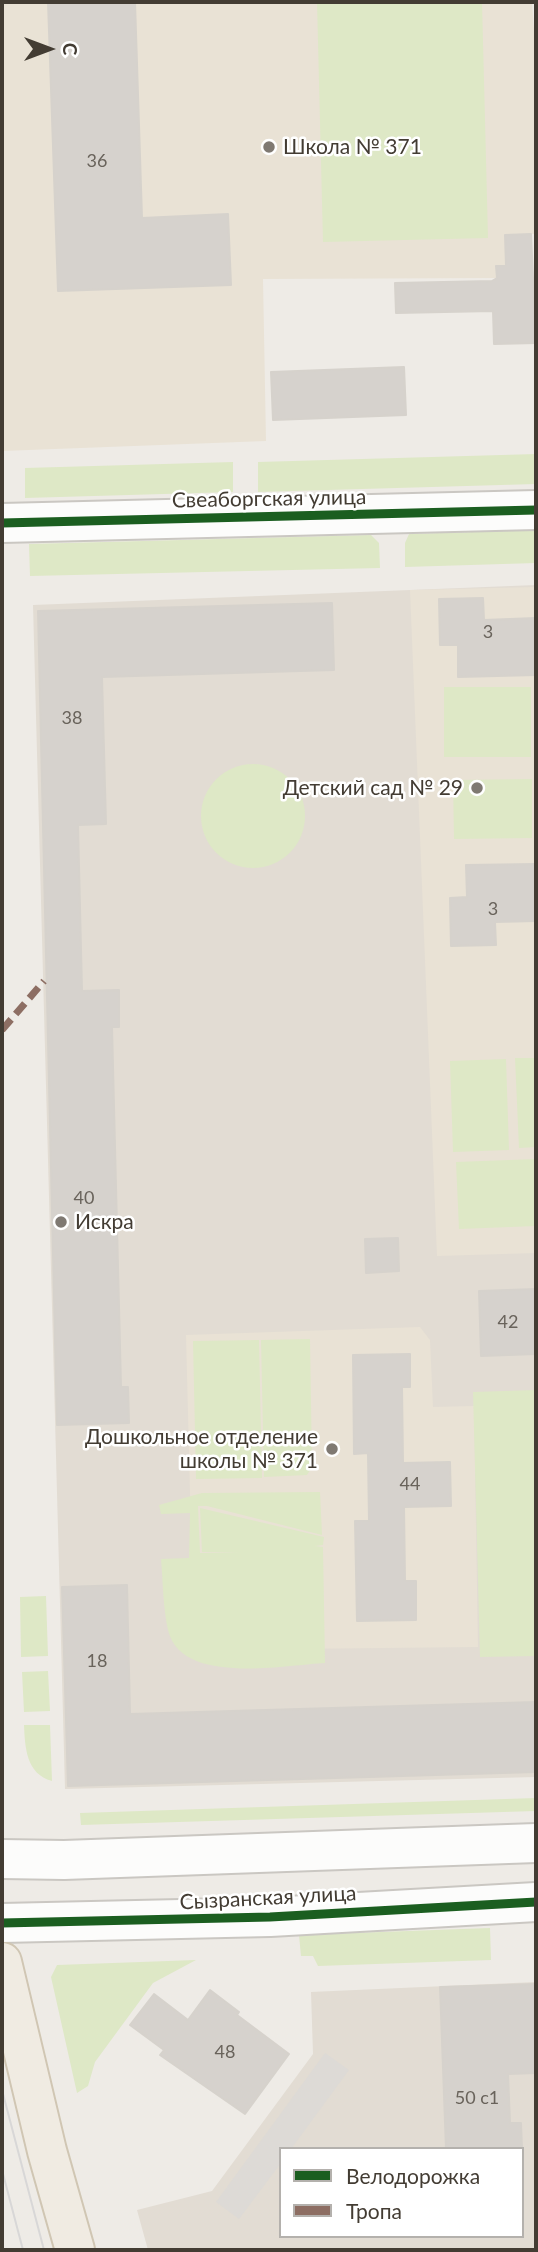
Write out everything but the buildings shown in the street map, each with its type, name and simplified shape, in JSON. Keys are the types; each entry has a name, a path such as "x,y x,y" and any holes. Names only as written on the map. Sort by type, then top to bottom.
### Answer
{"main road":[{"path":"2,1962 75,2250"}],"street":[{"name":"Свеаборгская улица","path":"2,523 536,510"},
{"name":"Сызранская улица","path":"2,1859 64,1860 536,1843"},
{"name":"Сызранская улица","path":"2,1923 270,1917 536,1902"}],"shaded area":[{"name":"Школа № 371","path":"2,2 532,2 536,60 536,234 505,235 506,266 497,266 497,278 263,279 266,441 2,451"},
{"path":"536,585 536,1777 65,1789 33,605"},
{"name":"Детский сад № 29","path":"536,587 536,1253 437,1256 410,590"},
{"name":"Дошкольное отделение школы № 371","path":"420,1327 430,1340 433,1407 474,1406 478,1647 194,1650 186,1335"},
{"path":"536,1982 536,2250 148,2250 137,2210 212,2191 313,2054 311,1992"},
{"path":"325,2053 349,2070 292,2147 279,2147 279,2166 239,2219 216,2202"}],"green space":[{"path":"317,2 482,2 488,238 323,242"},
{"path":"536,454 536,484 258,492 258,462"},
{"path":"233,462 233,492 25,498 25,468"},
{"path":"536,530 536,563 405,567 405,543 409,534"},
{"path":"371,535 379,543 380,568 30,576 29,544"},
{"path":"444,687 531,687 531,757 444,757"},
{"path":"253,764 273,768 290,779 301,796 305,816 301,836 290,853 273,864 253,868 233,864 216,853 205,836 201,816 205,796 216,779 233,768"},
{"path":"532,779 532,838 454,839 453,780"},
{"path":"515,1058 536,1058 536,1147 519,1148"},
{"path":"506,1059 509,1150 453,1152 450,1061"},
{"path":"536,1159 536,1226 459,1229 456,1162"},
{"path":"310,1339 312,1467 307,1475 264,1477 261,1340"},
{"path":"259,1340 262,1478 196,1479 193,1341"},
{"path":"536,1390 536,1656 480,1657 473,1392"},
{"path":"320,1492 322,1535 198,1506 200,1553 239,1552 202,1552 200,1508 324,1537 323,1545 315,1546 323,1547 325,1663 261,1668 213,1666 192,1659 177,1648 166,1622 161,1559 189,1558 190,1513 161,1514 159,1505 202,1493"},
{"path":"46,1596 48,1656 21,1657 20,1597"},
{"path":"48,1671 50,1711 24,1712 22,1672"},
{"path":"24,1725 50,1725 52,1781 43,1777 32,1766 26,1751"},
{"path":"536,1798 536,1811 81,1825 80,1813"},
{"path":"490,1928 491,1960 318,1966 313,1956 301,1956 299,1935"},
{"path":"196,1960 153,1983 95,2062 88,2086 77,2093 51,1977 57,1965"}],"tram line":[{"path":"2,2090 44,2250"},
{"path":"2,2170 23,2250"}],"marked path":[{"path":"2,1030 44,981"}],"cycle path":[{"path":"2,523 536,510"},
{"path":"2,1923 270,1917 536,1902"}],"place":[{"name":"Школа № 371","path":"269,147"},
{"name":"Детский сад № 29","path":"477,788"},
{"name":"Искра","path":"61,1222"},
{"name":"Дошкольное отделение школы № 371","path":"332,1449"}]}
